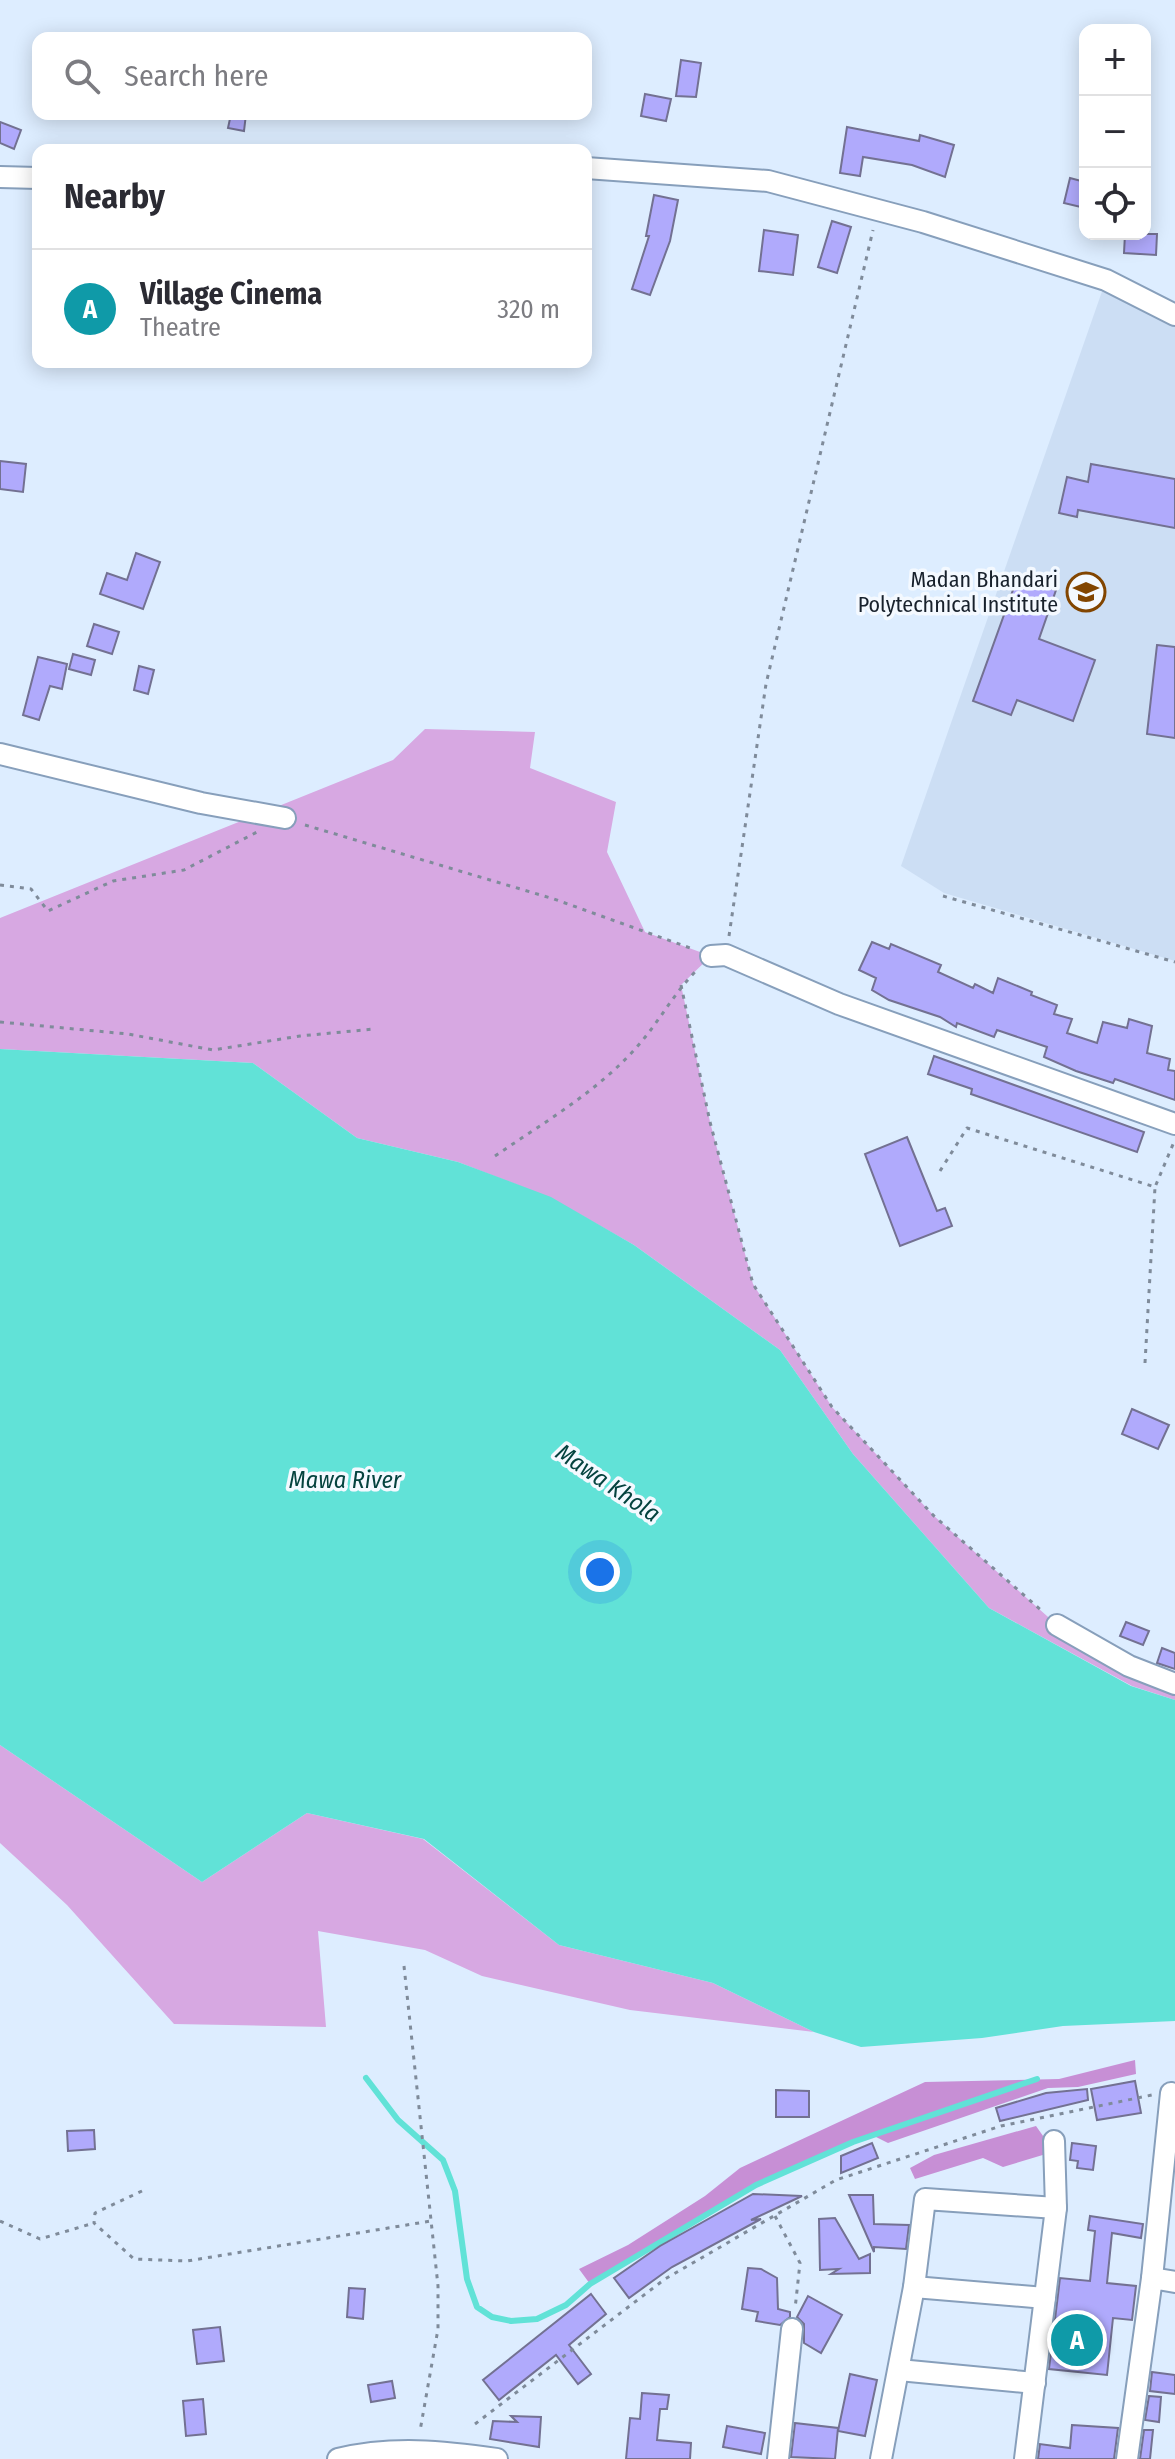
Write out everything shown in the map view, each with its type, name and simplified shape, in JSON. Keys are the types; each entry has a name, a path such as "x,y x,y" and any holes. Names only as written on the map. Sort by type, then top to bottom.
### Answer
{"street":[{"path":"592,168 768,181 923,222 1106,280 1175,315"},
{"path":"0,177 32,178"},
{"path":"0,754 201,803 285,818"},
{"path":"718,955 839,1004 1175,1124"},
{"path":"1057,1625 1129,1666 1175,1684"},
{"path":"1127,2459 1152,2278 1171,2093"},
{"path":"1025,2459 1056,2208 1054,2141"},
{"path":"881,2459 914,2287 925,2199 1056,2208"},
{"path":"1152,2278 1175,2282"},
{"path":"914,2287 1045,2298"},
{"path":"778,2459 792,2329"},
{"path":"899,2370 1035,2383"},
{"path":"338,2459 363,2453 416,2451 497,2459"}],"path":[{"path":"495,1156 585,1095 642,1042 681,985 718,955 766,684 878,212"},
{"path":"0,885 31,889 48,911 113,881 184,870 285,818 554,899 718,955"},
{"path":"943,896 1175,962"},
{"path":"681,985 710,1122 753,1284 832,1407 934,1516 1057,1625"},
{"path":"0,1022 128,1034 213,1050 300,1036 374,1029"},
{"path":"940,1171 967,1128 1155,1187"},
{"path":"1145,1363 1155,1187 1175,1138"},
{"path":"404,1966 438,2286 438,2329 416,2451"},
{"path":"475,2424 665,2279 836,2180 1001,2126 1085,2106 1171,2093"},
{"path":"94,2223 95,2213 142,2191"},
{"path":"775,2216 800,2263 792,2329"},
{"path":"0,2221 40,2239 94,2223"},
{"path":"94,2223 134,2259 187,2261 431,2221"}],"shaded area":[{"name":"Madan Bhandari Polytechnical Institute","path":"1106,280 1175,308 1175,961 944,893 901,866"},
{"path":"425,729 535,732 530,768 616,802 607,852 645,932 711,956 681,985 710,1122 753,1284 832,1407 934,1516 1056,1624 1175,1684 1175,1700 1132,1686 989,1608 853,1454 780,1350 634,1245 551,1198 458,1162 357,1138 253,1063 0,1049 0,918 393,760"},
{"path":"0,1745 202,1882 307,1813 423,1839 559,1945 713,1983 814,2032 630,2010 482,1976 425,1950 318,1931 326,2027 174,2024 67,1905 0,1843"},
{"path":"1135,2060 1136,2074 1078,2087 1048,2088 888,2143 872,2135 762,2183 590,2284 579,2269 628,2245 705,2196 740,2168 925,2082 1059,2079"},
{"path":"1036,2126 1048,2143 1046,2154 1003,2167 983,2158 915,2179 910,2168 934,2155"}],"water":[{"name":"Mawa River","path":"0,1049 253,1063 357,1138 458,1162 551,1197 634,1245 780,1350 853,1454 989,1608 1131,1686 1175,1700 1175,2021 1063,2026 982,2038 861,2047 814,2032 713,1983 559,1945 424,1839 307,1813 202,1882 0,1745"}],"building":[{"path":"681,60 701,63 696,97 676,96"},
{"path":"645,94 671,99 666,121 641,116"},
{"path":"230,120 245,120 244,131 228,128"},
{"path":"0,122 21,130 14,149 0,143"},
{"path":"847,127 919,141 920,135 954,145 945,177 912,165 863,157 860,176 840,173"},
{"path":"1070,178 1079,180 1079,207 1064,203"},
{"path":"654,195 678,200 670,241 650,295 632,289 649,236 646,236"},
{"path":"832,221 851,227 837,273 818,267"},
{"path":"764,230 798,235 793,275 759,271"},
{"path":"1151,234 1157,234 1156,255 1124,253 1125,240 1151,240"},
{"path":"0,461 26,464 23,492 0,489"},
{"path":"1091,464 1175,479 1175,528 1078,510 1077,517 1059,513 1067,477 1088,482"},
{"path":"136,553 160,562 143,609 100,594 107,573 127,580"},
{"path":"1018,576 1056,590 1039,639 1095,660 1073,721 1017,700 1011,715 973,701"},
{"path":"94,624 119,632 112,654 87,646"},
{"path":"1157,645 1175,647 1175,738 1147,734"},
{"path":"73,654 95,660 91,675 69,669"},
{"path":"38,657 67,664 62,689 50,686 39,720 23,715"},
{"path":"139,666 154,670 148,694 134,690"},
{"path":"872,942 889,949 891,944 941,965 938,972 973,988 975,984 993,993 998,978 1032,992 1031,995 1057,1005 1054,1014 1072,1019 1067,1033 1097,1043 1103,1022 1127,1028 1129,1019 1152,1026 1147,1053 1170,1059 1168,1070 1175,1071 1175,1100 1115,1079 1113,1083 1076,1071 1044,1057 1047,1047 997,1030 994,1037 957,1023 956,1027 940,1017 889,1000 872,990 876,978 859,970"},
{"path":"934,1056 1144,1132 1137,1152 971,1094 972,1089 928,1074"},
{"path":"907,1137 937,1211 945,1208 952,1226 900,1246 865,1154"},
{"path":"1132,1409 1169,1425 1158,1449 1122,1434"},
{"path":"1126,1622 1149,1631 1143,1645 1120,1636"},
{"path":"1162,1648 1175,1653 1175,1669 1157,1663"},
{"path":"1135,2081 1141,2113 1097,2120 1091,2089"},
{"path":"1087,2089 1088,2100 1000,2121 996,2108 1046,2093"},
{"path":"776,2090 809,2091 809,2117 776,2117"},
{"path":"94,2130 95,2149 68,2151 67,2131"},
{"path":"872,2143 878,2158 841,2173 841,2156"},
{"path":"1072,2143 1096,2146 1093,2170 1077,2168 1078,2161 1070,2160"},
{"path":"753,2194 802,2196 751,2220 761,2219 672,2267 629,2298 614,2278 660,2246"},
{"path":"849,2195 873,2195 874,2224 909,2225 906,2249 874,2247 874,2252"},
{"path":"1090,2216 1143,2224 1141,2238 1112,2233 1107,2283 1136,2286 1132,2320 1113,2318 1107,2375 1049,2369 1060,2278 1090,2281 1095,2231 1088,2230"},
{"path":"835,2218 859,2259 870,2254 870,2273 831,2274 839,2269 820,2270 819,2219"},
{"path":"748,2268 761,2269 777,2278 778,2309 790,2312 790,2317 780,2325 756,2321 758,2312 742,2309"},
{"path":"349,2288 365,2289 363,2319 347,2317"},
{"path":"591,2294 606,2314 569,2345 591,2374 578,2384 556,2355 499,2400 483,2380"},
{"path":"808,2296 842,2315 821,2353 804,2343 804,2324 797,2317"},
{"path":"220,2327 224,2361 197,2364 193,2330"},
{"path":"1152,2372 1175,2375 1175,2394 1150,2391"},
{"path":"850,2374 877,2380 865,2436 838,2431"},
{"path":"392,2381 395,2398 371,2402 368,2385"},
{"path":"642,2393 669,2395 667,2409 660,2409 657,2440 691,2443 690,2459 626,2459 630,2418 640,2419"},
{"path":"1149,2396 1161,2397 1159,2422 1145,2420"},
{"path":"203,2399 206,2434 186,2436 183,2401"},
{"path":"511,2416 541,2417 539,2447 490,2439 493,2421 517,2422"},
{"path":"795,2423 838,2428 835,2459 791,2457"},
{"path":"1072,2425 1118,2428 1114,2459 1038,2459 1040,2444 1070,2448"},
{"path":"727,2426 765,2433 761,2454 723,2447"},
{"path":"1144,2430 1153,2430 1150,2459 1140,2459"}],"waterway":[{"path":"366,2078 398,2120 443,2160 455,2191 467,2279 477,2307 492,2317 511,2321 537,2319 566,2305 590,2284 756,2185 853,2142 1037,2079"}],"place":[{"name":"Madan Bhandari Polytechnical Institute","path":"1086,592"},
{"name":"Village Cinema","path":"1077,2340"}],"water label":[{"name":"Mawa Khola","path":"608,1483"}]}
